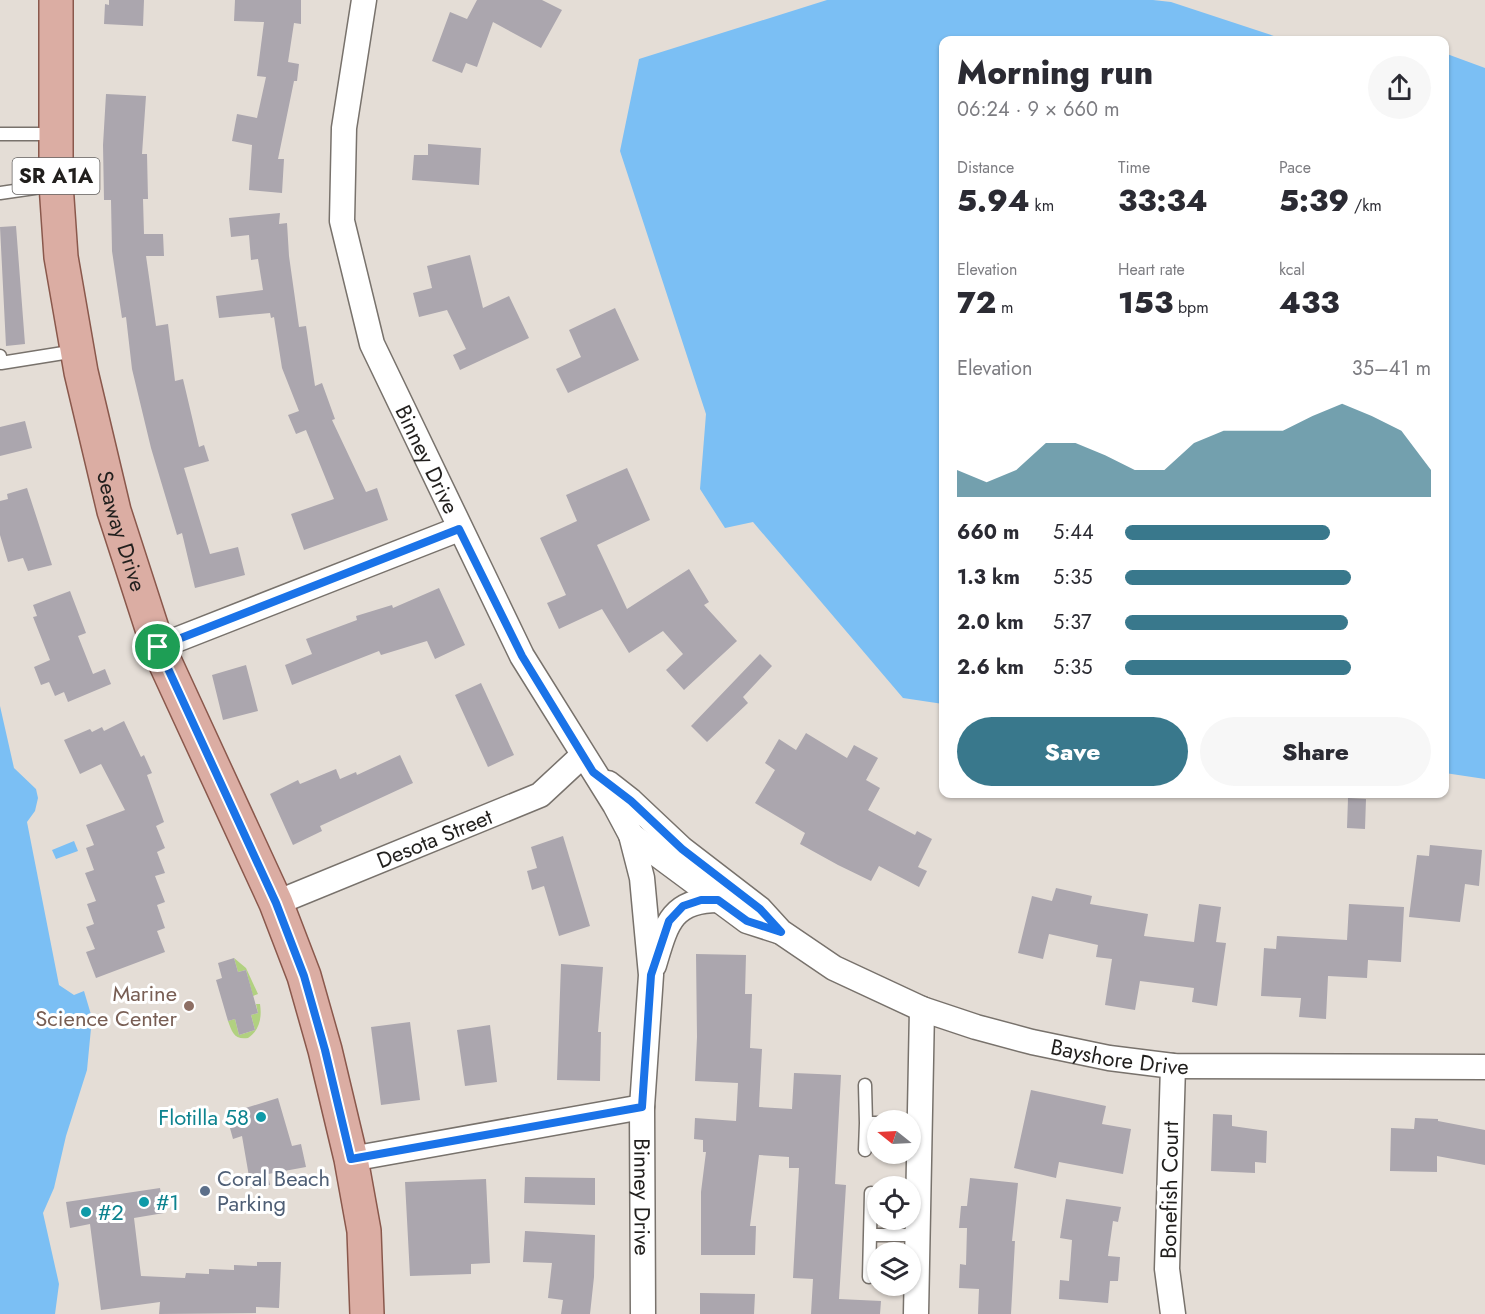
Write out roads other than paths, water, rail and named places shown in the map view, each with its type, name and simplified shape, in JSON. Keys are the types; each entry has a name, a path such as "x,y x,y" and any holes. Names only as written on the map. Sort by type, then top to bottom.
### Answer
{"main road":[{"name":"Seaway Drive","path":"56,0 56,184 61,257 76,351 114,511 158,647 276,903 304,976 325,1050 351,1159 364,1231 368,1314"}],"street":[{"name":"Binney Drive","path":"364,0 344,128 342,221 372,344 522,656 631,835 642,878 651,975 642,1107 643,1314"},
{"path":"158,647 459,529"},
{"name":"Desota Street","path":"276,903 540,795 588,764"},
{"name":"Bayshore Drive","path":"588,764 682,849 760,909 781,932 834,968 922,1009 1032,1042 1108,1058 1173,1066 1485,1067"},
{"name":"Bayshore Drive","path":"631,835 747,921 781,932"},
{"path":"651,975 669,921 683,906 701,900 718,900"},
{"path":"916,1110 922,1009"},
{"name":"Bonefish Court","path":"1173,1066 1167,1269 1173,1314"},
{"path":"351,1159 642,1107"},
{"path":"916,1164 916,1314"}],"lane":[{"path":"0,134 55,134"},
{"path":"0,193 56,184"},
{"path":"0,356 1,363 76,351"},
{"path":"865,1085 870,1110"},
{"path":"865,1150 867,1142"},
{"path":"870,1230 870,1242"},
{"path":"870,1235 917,1235"}],"water":[{"path":"827,0 1153,0 1171,2 1274,36 939,36 939,703 903,698 753,522 725,528 700,489 706,414 620,151 639,59"},
{"path":"1449,55 1485,68 1485,779 1449,774"},
{"path":"0,706 14,768 36,789 38,798 35,811 27,822 59,985 74,995 84,991 92,1018 87,1070 66,1136 54,1188 43,1213 59,1284 55,1314 0,1314"},
{"path":"74,841 78,851 56,859 52,850"}],"place":[{"name":"Marine Science Center","path":"189,1006"},
{"name":"Flotilla 58","path":"261,1117"},
{"name":"Coral Beach Parking","path":"205,1191"},
{"name":"#1","path":"144,1202"},
{"name":"#2","path":"86,1212"}]}
